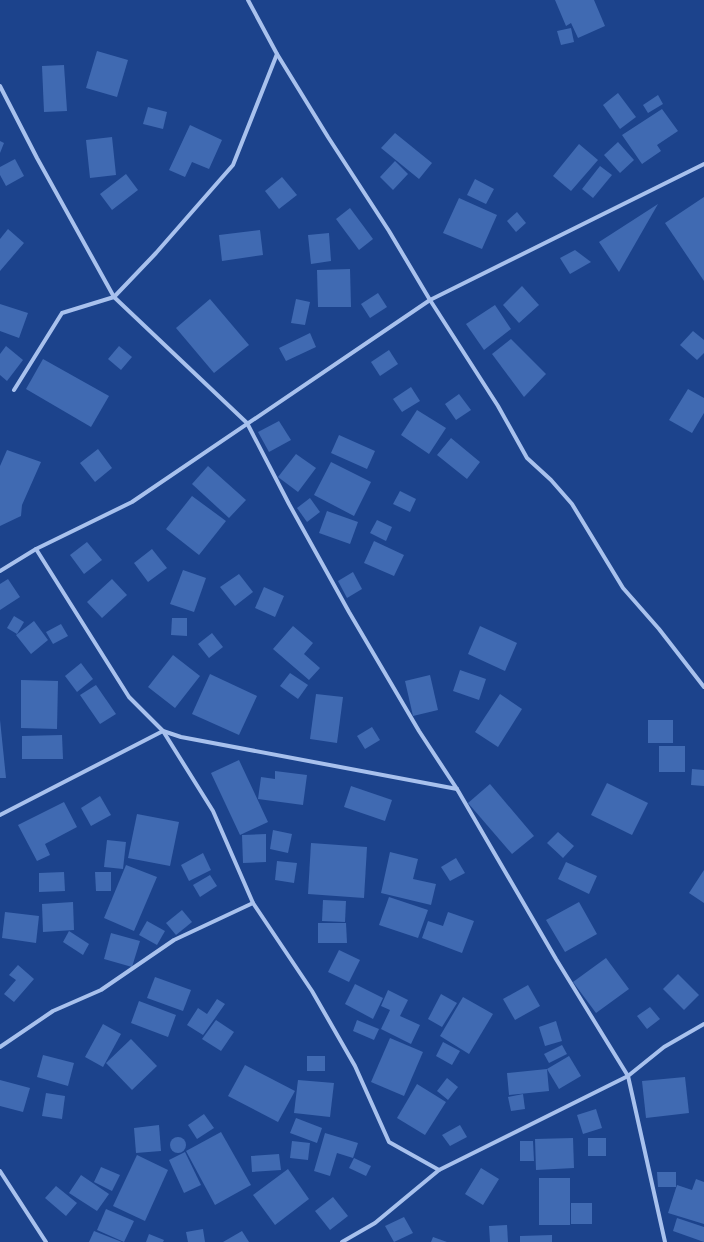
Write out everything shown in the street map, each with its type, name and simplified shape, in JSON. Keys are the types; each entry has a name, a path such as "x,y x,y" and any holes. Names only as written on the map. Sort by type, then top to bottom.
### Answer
{"street":[{"path":"248,0 277,54 328,137 389,231 430,300 498,406 527,458 551,480 572,504 623,588 659,629 704,687"},
{"path":"14,390 62,313 114,297 156,253 233,165 277,54"},
{"path":"0,86 37,158 114,297 247,423 289,504 349,612 419,731 457,789 556,959 628,1076 665,1242"},
{"path":"0,571 36,549 132,502 430,300 704,164"},
{"path":"36,549 128,697 164,731 213,811 254,903 312,992 355,1066 389,1142 439,1170"},
{"path":"0,815 164,731 181,737 457,789"},
{"path":"0,1047 53,1011 101,990 174,940 254,903"},
{"path":"342,1242 375,1223 439,1170 628,1076 664,1047 704,1024"},
{"path":"0,1171 46,1242"}],"building":[{"path":"555,0 594,0 605,26 578,38 571,23 566,26"},
{"path":"571,28 574,42 561,45 557,31"},
{"path":"97,51 128,60 117,97 86,88"},
{"path":"64,65 67,111 44,112 42,66"},
{"path":"618,93 636,117 620,129 603,105"},
{"path":"658,95 663,104 648,113 643,105"},
{"path":"148,107 167,112 163,129 143,124"},
{"path":"662,109 678,131 657,145 661,151 642,164 622,135"},
{"path":"190,125 222,140 209,169 192,162 185,177 169,170"},
{"path":"395,133 432,163 419,179 381,148"},
{"path":"112,137 116,175 90,178 86,140"},
{"path":"0,141 4,143 0,153"},
{"path":"618,142 634,160 620,173 604,155"},
{"path":"579,144 598,160 571,191 553,176"},
{"path":"15,159 24,176 6,186 0,175 0,167"},
{"path":"395,161 408,174 393,190 380,177"},
{"path":"600,166 612,175 593,198 582,189"},
{"path":"126,174 138,190 112,210 100,194"},
{"path":"282,177 297,195 279,209 265,191"},
{"path":"475,179 494,189 486,204 467,195"},
{"path":"704,197 704,281 665,223"},
{"path":"459,198 497,215 482,249 443,233"},
{"path":"658,204 619,272 599,242"},
{"path":"350,208 373,239 359,250 336,219"},
{"path":"517,212 526,223 516,232 507,221"},
{"path":"8,229 24,243 0,271 0,239"},
{"path":"260,230 263,255 222,261 219,235"},
{"path":"329,233 331,261 311,264 308,235"},
{"path":"575,250 591,262 570,274 560,258"},
{"path":"350,269 351,307 318,307 317,270"},
{"path":"522,286 539,305 519,323 503,305"},
{"path":"378,293 387,307 370,318 361,304"},
{"path":"210,299 249,345 214,373 176,328"},
{"path":"296,299 310,302 305,325 291,323"},
{"path":"0,304 28,313 19,338 0,331"},
{"path":"495,305 511,329 484,350 466,324"},
{"path":"693,331 704,340 704,353 697,360 680,345"},
{"path":"310,333 316,347 286,361 279,348"},
{"path":"511,339 546,374 524,397 492,354"},
{"path":"6,346 23,360 7,381 0,375 0,354"},
{"path":"119,346 132,357 121,370 108,359"},
{"path":"389,350 398,364 380,376 371,362"},
{"path":"43,359 109,396 91,427 26,389"},
{"path":"411,387 420,401 402,412 393,399"},
{"path":"688,389 704,398 704,413 692,433 669,420"},
{"path":"459,394 471,410 456,420 445,404"},
{"path":"417,410 446,428 429,454 401,435"},
{"path":"279,421 291,440 269,452 258,432"},
{"path":"339,435 375,451 367,469 331,453"},
{"path":"451,438 480,462 467,479 437,455"},
{"path":"98,449 112,468 95,482 80,463"},
{"path":"7,450 41,462 22,505 21,516 0,526 0,466"},
{"path":"296,454 316,468 298,492 278,477"},
{"path":"331,462 371,482 354,516 314,495"},
{"path":"208,466 246,500 229,518 192,484"},
{"path":"400,491 416,499 410,512 393,504"},
{"path":"192,496 226,521 199,555 166,529"},
{"path":"310,498 320,512 307,522 297,508"},
{"path":"327,511 358,522 350,544 319,533"},
{"path":"377,520 392,527 386,541 370,533"},
{"path":"374,541 404,555 394,576 364,563"},
{"path":"87,542 102,560 84,574 70,555"},
{"path":"152,549 167,568 148,582 134,563"},
{"path":"183,570 206,578 194,612 170,604"},
{"path":"353,572 362,589 347,598 338,581"},
{"path":"239,574 253,592 235,606 220,587"},
{"path":"8,579 20,597 0,610 0,584"},
{"path":"112,579 127,595 102,618 87,602"},
{"path":"264,587 284,596 275,617 255,608"},
{"path":"14,616 24,622 17,634 7,628"},
{"path":"172,618 187,618 187,636 171,635"},
{"path":"34,621 48,640 31,654 16,635"},
{"path":"61,624 68,636 53,644 46,632"},
{"path":"293,626 313,643 304,654 320,668 309,680 273,649"},
{"path":"480,626 517,643 505,671 468,654"},
{"path":"212,633 223,647 209,658 198,644"},
{"path":"173,655 200,676 175,708 148,687"},
{"path":"81,663 93,679 77,692 65,676"},
{"path":"460,670 486,679 479,700 453,691"},
{"path":"290,673 308,685 298,699 280,686"},
{"path":"210,674 257,696 239,735 192,714"},
{"path":"430,675 438,710 413,716 405,681"},
{"path":"21,680 58,681 57,729 21,728"},
{"path":"96,685 116,714 100,724 80,695"},
{"path":"316,694 343,697 337,743 310,739"},
{"path":"500,694 522,709 498,747 475,732"},
{"path":"0,720 6,778 0,778"},
{"path":"648,720 673,720 673,743 648,743"},
{"path":"372,727 380,740 365,749 357,736"},
{"path":"62,735 63,759 22,759 22,736"},
{"path":"659,746 685,746 685,772 659,772"},
{"path":"239,760 268,822 240,835 211,773"},
{"path":"692,769 704,770 704,786 691,785"},
{"path":"275,771 307,775 303,805 258,799 261,777 275,779"},
{"path":"607,783 648,803 632,835 591,815"},
{"path":"490,784 534,836 512,854 468,803"},
{"path":"351,786 392,800 385,821 344,807"},
{"path":"100,796 111,815 91,826 81,808"},
{"path":"64,802 77,827 45,844 50,855 37,861 18,825"},
{"path":"137,814 179,822 170,866 128,858"},
{"path":"273,830 292,834 288,853 270,849"},
{"path":"558,832 574,846 563,858 547,843"},
{"path":"266,834 266,862 243,863 242,835"},
{"path":"107,840 126,842 123,869 104,867"},
{"path":"311,843 367,847 364,898 308,894"},
{"path":"390,852 418,859 413,879 436,884 431,905 381,893"},
{"path":"203,853 211,870 189,881 181,865"},
{"path":"456,858 465,873 450,881 441,867"},
{"path":"277,861 297,863 294,883 275,880"},
{"path":"566,862 597,876 589,894 558,879"},
{"path":"126,865 157,877 134,931 104,918"},
{"path":"704,870 704,903 689,893"},
{"path":"64,872 65,891 39,892 39,873"},
{"path":"95,872 111,872 111,891 96,891"},
{"path":"210,875 217,886 200,897 193,885"},
{"path":"389,897 428,910 418,938 379,925"},
{"path":"323,900 346,901 345,922 322,921"},
{"path":"73,902 74,930 43,932 42,904"},
{"path":"579,902 597,934 565,952 546,920"},
{"path":"182,910 192,922 176,935 166,923"},
{"path":"5,912 39,916 36,943 2,938"},
{"path":"448,912 474,921 462,953 422,938 428,921 443,926"},
{"path":"147,921 165,931 157,945 139,935"},
{"path":"318,923 346,923 347,943 318,943"},
{"path":"69,931 89,944 83,955 63,942"},
{"path":"111,933 140,941 132,967 104,959"},
{"path":"339,950 360,960 349,982 328,972"},
{"path":"606,958 629,989 596,1013 573,982"},
{"path":"18,965 34,979 14,1002 4,994 16,980 9,975"},
{"path":"678,974 699,995 684,1010 663,989"},
{"path":"155,977 191,990 183,1011 147,998"},
{"path":"355,984 383,998 373,1019 345,1004"},
{"path":"528,985 540,1006 515,1020 503,999"},
{"path":"388,990 408,1000 400,1016 420,1025 411,1044 381,1029 390,1010 381,1006"},
{"path":"441,994 457,1003 442,1027 428,1019"},
{"path":"463,997 493,1014 469,1054 440,1036"},
{"path":"217,999 225,1004 203,1035 187,1025 198,1008 207,1014"},
{"path":"139,1001 176,1015 168,1037 131,1023"},
{"path":"650,1007 660,1019 647,1029 637,1016"},
{"path":"216,1020 234,1032 221,1051 202,1039"},
{"path":"357,1020 379,1029 374,1040 353,1031"},
{"path":"556,1021 562,1041 545,1046 539,1027"},
{"path":"103,1024 121,1034 103,1067 85,1057"},
{"path":"390,1038 423,1052 404,1096 371,1082"},
{"path":"131,1039 157,1066 132,1090 106,1063"},
{"path":"443,1042 460,1051 452,1065 436,1056"},
{"path":"562,1045 567,1054 549,1063 544,1054"},
{"path":"43,1055 74,1063 68,1086 37,1077"},
{"path":"307,1056 325,1056 325,1071 307,1071"},
{"path":"569,1056 581,1076 559,1089 547,1069"},
{"path":"245,1065 295,1091 278,1122 228,1096"},
{"path":"547,1069 549,1091 509,1095 507,1073"},
{"path":"685,1077 689,1113 646,1118 642,1081"},
{"path":"447,1078 458,1087 448,1100 437,1091"},
{"path":"0,1080 30,1088 23,1112 0,1106"},
{"path":"298,1080 334,1083 330,1117 294,1113"},
{"path":"417,1084 446,1102 425,1135 397,1118"},
{"path":"46,1093 65,1096 62,1119 42,1116"},
{"path":"523,1094 525,1109 511,1111 508,1097"},
{"path":"596,1109 602,1128 583,1134 577,1115"},
{"path":"204,1114 214,1128 197,1139 188,1125"},
{"path":"296,1118 322,1128 317,1143 290,1133"},
{"path":"159,1125 161,1151 136,1153 134,1128"},
{"path":"460,1125 467,1137 450,1146 442,1135"},
{"path":"221,1132 251,1185 215,1205 186,1151"},
{"path":"325,1133 358,1143 353,1158 337,1153 330,1176 314,1171"},
{"path":"178,1137 185,1142 186,1145 181,1152 178,1153 171,1148 170,1145 175,1138"},
{"path":"573,1138 574,1168 536,1170 535,1139"},
{"path":"588,1138 606,1138 606,1156 588,1156"},
{"path":"292,1141 310,1143 308,1160 290,1158"},
{"path":"520,1141 533,1141 534,1161 520,1161"},
{"path":"185,1152 201,1185 184,1193 169,1160"},
{"path":"279,1154 281,1170 252,1172 251,1156"},
{"path":"137,1155 168,1170 145,1221 113,1206"},
{"path":"354,1158 371,1166 366,1176 349,1168"},
{"path":"101,1167 120,1175 112,1191 94,1182"},
{"path":"481,1168 499,1179 483,1205 465,1194"},
{"path":"288,1169 309,1199 275,1225 253,1195"},
{"path":"657,1172 676,1172 676,1187 658,1187"},
{"path":"81,1175 109,1194 97,1211 69,1193"},
{"path":"539,1178 570,1178 570,1225 539,1225"},
{"path":"696,1179 704,1182 704,1224 668,1213 677,1185 692,1190"},
{"path":"56,1186 77,1203 66,1216 45,1198"},
{"path":"333,1197 348,1216 330,1230 315,1211"},
{"path":"571,1203 592,1203 592,1224 571,1224"},
{"path":"106,1209 134,1221 124,1242 97,1230"},
{"path":"404,1217 413,1233 394,1242 385,1226"},
{"path":"677,1218 704,1227 704,1242 673,1231"},
{"path":"507,1225 508,1242 490,1242 489,1226"},
{"path":"203,1229 205,1242 188,1242 186,1232"},
{"path":"94,1231 122,1242 89,1242"},
{"path":"242,1231 249,1242 223,1242"},
{"path":"149,1234 164,1240 163,1242 146,1242"},
{"path":"552,1235 552,1242 520,1242 520,1236"},
{"path":"433,1237 447,1242 431,1242"}]}
